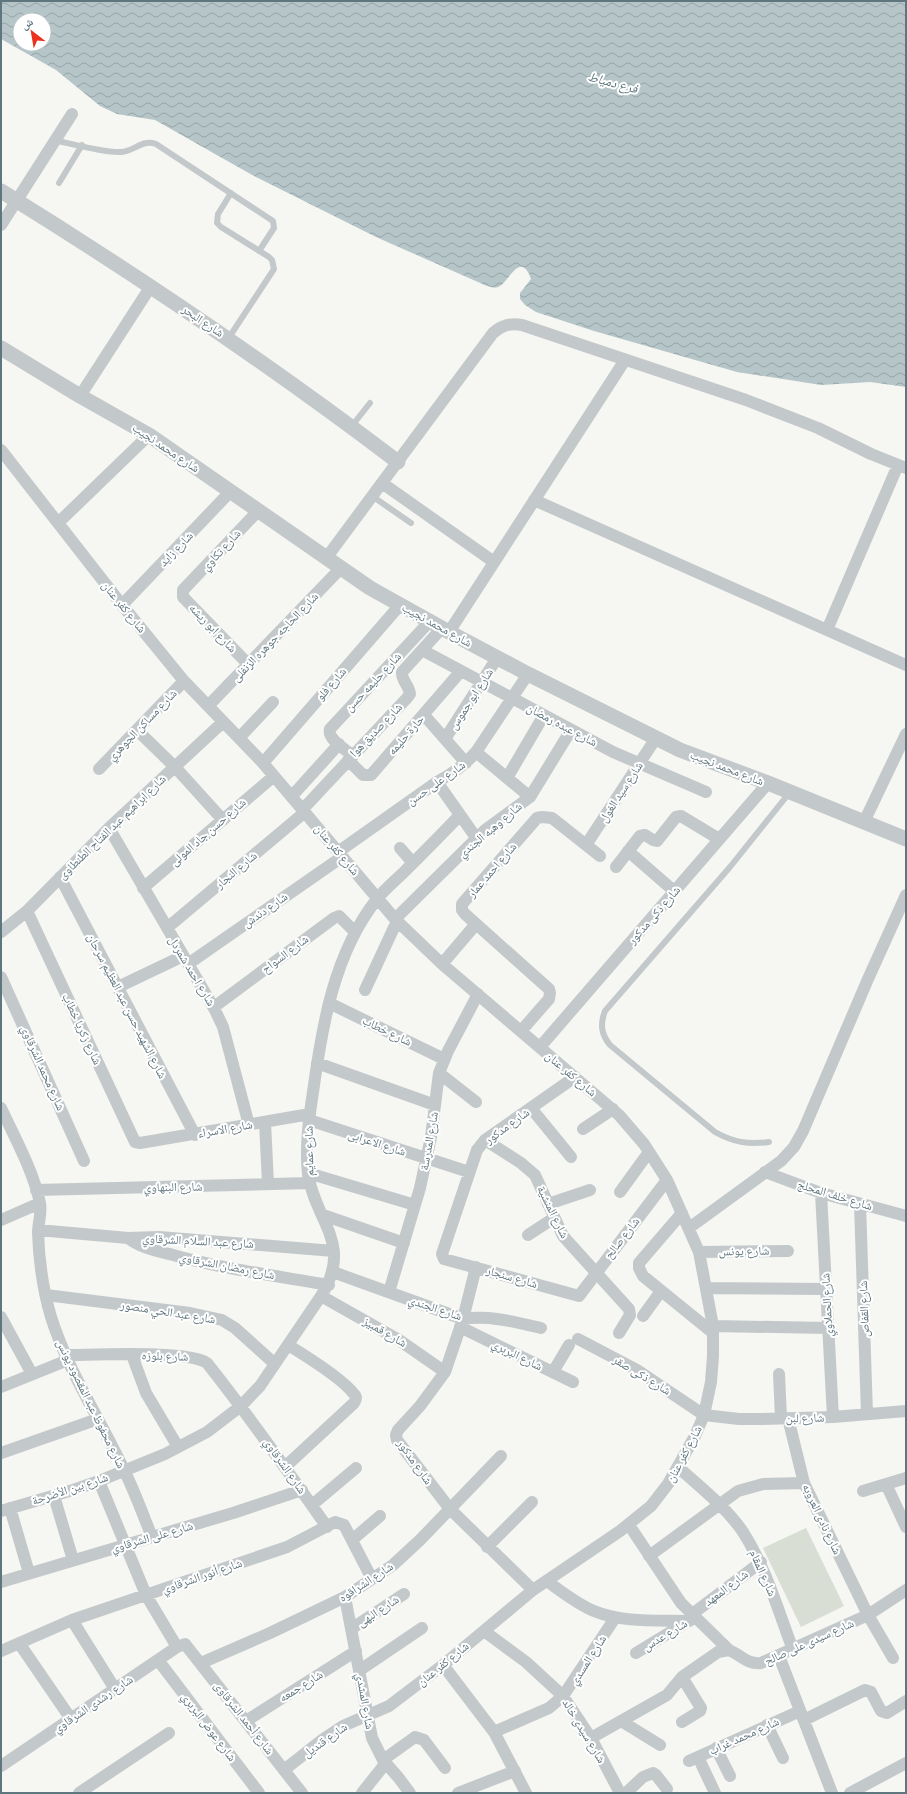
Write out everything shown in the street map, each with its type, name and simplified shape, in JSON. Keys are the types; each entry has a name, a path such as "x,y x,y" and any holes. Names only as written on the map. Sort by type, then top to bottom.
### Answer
{"street":[{"path":"1,225 72,114"},
{"name":"شارع البحر","path":"1,191 151,286 228,339 398,462"},
{"path":"80,396 151,286"},
{"path":"327,557 493,333 509,324 522,325 754,402 818,428 902,466 827,630"},
{"name":"شارع محمد نجيب","path":"1,348 80,396 149,435 370,588 497,658 680,750 768,783 906,839"},
{"path":"440,627 494,562 625,360"},
{"path":"58,523 149,435"},
{"name":"شارع كفر عنان","path":"1,450 122,605 184,681 263,763 396,920 442,964 613,1109 644,1144 666,1180 682,1212 699,1252 707,1288 713,1329 711,1375 704,1414 696,1436 668,1484 651,1506 628,1525 533,1590 443,1665 389,1706 379,1712 368,1714"},
{"path":"382,483 494,562"},
{"name":"شارع زايد","path":"122,605 230,492"},
{"path":"534,500 906,665"},
{"name":"شارع تكاوي","path":"183,590 259,510"},
{"name":"شارع الحاجه جوهره الزنفلى","path":"208,706 341,568"},
{"name":"شارع ابو ريشه","path":"183,590 183,597 249,665"},
{"name":"شارع فلو","path":"263,763 400,605"},
{"name":"شارع صديق هوا","path":"304,811 350,757 410,694 402,672 440,627"},
{"name":"شارع حليمه حسن","path":"350,757 332,738 329,732 330,728 440,627"},
{"name":"شارع عبده رمضان","path":"422,650 613,752 706,792"},
{"name":"شارع ابو جموس","path":"445,739 497,658"},
{"name":"حارة حليمه","path":"350,757 363,775 371,776 461,671"},
{"name":"شارع على حسن","path":"340,854 437,782 452,774 466,763 476,752 528,674"},
{"name":"شارع مساكن الجوهري","path":"99,769 184,681"},
{"path":"239,738 273,702"},
{"path":"424,714 466,763"},
{"path":"506,778 544,715"},
{"name":"شارع ابراهيم عبد الفتاح الطنطاوى","path":"1,932 27,911 109,828 223,722"},
{"path":"137,730 175,767 223,820"},
{"name":"شارع وهبه الجندي","path":"396,920 477,839 530,797 571,730"},
{"path":"864,822 906,734"},
{"name":"شارع سيد الغول","path":"586,846 656,738"},
{"path":"292,796 339,744"},
{"path":"476,752 530,797"},
{"name":"شارع حسن جاد المولى","path":"143,888 274,776"},
{"path":"437,782 477,839"},
{"name":"شارع ذكى مدكور","path":"540,1047 768,783"},
{"name":"شارع النجار","path":"167,928 304,811"},
{"name":"شارع عمايم","path":"241,1406 260,1386 329,1285 333,1272 334,1251 330,1232 309,1178 309,1117 317,1063 329,1003 344,958 355,932 378,899 460,815"},
{"path":"616,867 642,835 645,835 654,841 658,840 674,818 679,816 719,839"},
{"name":"شارع احمد عمار","path":"520,1031 549,999 549,989 476,924 464,912 462,904 537,818 552,818 600,856"},
{"name":"شارع احمد شمردل","path":"109,828 185,960 214,1007 223,1027 249,1125"},
{"path":"400,848 413,863"},
{"path":"628,851 674,891"},
{"name":"شارع دندش","path":"118,986 185,960 340,854"},
{"name":"شارع الشهيد حسن عبد العظيم سرحان","path":"60,877 118,986 194,1135"},
{"path":"689,1228 781,1161 794,1147 803,1131 868,978 906,895"},
{"name":"شارع زكريا خطاب","path":"27,911 133,1137 136,1142 140,1143"},
{"name":"شارع السواح","path":"214,1007 334,918 339,916 355,932"},
{"path":"365,990 396,920"},
{"path":"442,964 476,924"},
{"name":"شارع محمد الشرقاوي","path":"1,976 84,1160"},
{"name":"شارع المدرسة","path":"389,1292 415,1205 426,1159 431,1137 440,1073 444,1059 478,994"},
{"name":"شارع خطاب","path":"329,1003 444,1059"},
{"path":"317,1063 435,1105"},
{"path":"440,1073 476,1102"},
{"name":"شارع مدكور","path":"444,1259 442,1254 469,1172 478,1150 485,1140 575,1077"},
{"name":"شارع محفوظ عبد المقصود يونس","path":"1,1108 22,1155 40,1203 41,1215 38,1230 40,1260 51,1316 67,1357 124,1470 152,1537"},
{"path":"531,1108 571,1157"},
{"path":"583,1129 613,1109"},
{"name":"شارع الاسراء","path":"140,1143 265,1122 309,1117"},
{"name":"شارع الاعرابى","path":"309,1117 426,1159 469,1172"},
{"path":"265,1122 268,1184"},
{"name":"شارع المنشية","path":"485,1140 521,1163 535,1175 562,1236 630,1311 619,1333"},
{"path":"620,1192 649,1152"},
{"name":"شارع خلف المحلج","path":"765,1172 821,1193 906,1216"},
{"name":"شارع البنهاوي","path":"36,1190 268,1184 309,1178 415,1205"},
{"name":"شارع صالح","path":"579,1296 595,1272 666,1180"},
{"path":"548,1204 590,1190"},
{"name":"شارع الحملاوي","path":"821,1193 833,1417"},
{"path":"1,1220 40,1203"},
{"name":"شارع القفاص","path":"860,1204 867,1414"},
{"path":"682,1212 639,1263 638,1268 643,1276 661,1291 713,1329 828,1328"},
{"path":"323,1216 404,1243"},
{"path":"528,1235 554,1218"},
{"name":"شارع عبد السلام الشرقاوي","path":"38,1230 128,1238 158,1237 334,1251"},
{"name":"شارع رمضان الشرقاوي","path":"128,1238 145,1248 191,1260 329,1285"},
{"name":"شارع يونس","path":"699,1252 788,1251"},
{"name":"شارع سنجار","path":"444,1259 579,1296"},
{"name":"شارع مدكور","path":"476,1267 462,1323 445,1372 420,1406 398,1430 396,1435 397,1440 450,1509 487,1547 533,1590"},
{"name":"شارع الجندي","path":"333,1272 389,1292 462,1323 476,1317 502,1319 541,1328"},
{"path":"707,1288 826,1289"},
{"path":"643,1316 661,1291"},
{"name":"شارع عبد الحي منصور","path":"46,1295 190,1313 222,1320 235,1328 275,1364"},
{"name":"شارع قمبيز","path":"321,1296 399,1340 445,1372"},
{"path":"1,1317 32,1374"},
{"name":"شارع البربري","path":"462,1323 573,1382"},
{"name":"شارع ذكى صقر","path":"553,1372 574,1342 637,1370 704,1414"},
{"path":"286,1466 354,1403 356,1399 355,1395 341,1382 288,1345"},
{"path":"132,1355 146,1393 178,1447"},
{"name":"شارع بلوزه","path":"67,1357 132,1355 173,1356 202,1359 207,1363 241,1406"},
{"path":"1,1387 67,1357"},
{"name":"شارع نادى العروبه","path":"779,1374 784,1418 804,1483 868,1615 893,1658"},
{"name":"شارع بين الأضرحة","path":"6,1510 98,1481 178,1447 207,1432 241,1406"},
{"name":"شارع الشرقاوي","path":"241,1406 286,1466 327,1527"},
{"name":"شارع لبن","path":"704,1414 739,1419 833,1417 906,1411"},
{"path":"1,1454 98,1419"},
{"name":"شارع الشراقوه","path":"201,1663 270,1633 345,1597 393,1565 501,1456"},
{"name":"شارع المقام","path":"678,1467 719,1504 742,1531 760,1562 793,1650"},
{"path":"312,1505 356,1468"},
{"path":"863,1491 906,1478"},
{"name":"شارع أحمد الشرقاوى","path":"98,1481 146,1595 181,1646 201,1663 302,1793"},
{"path":"649,1556 738,1491 763,1484 804,1483"},
{"path":"886,1484 906,1527"},
{"name":"شارع على الشرقاوي","path":"1,1582 233,1513 302,1490"},
{"path":"54,1496 73,1560"},
{"path":"487,1547 532,1502"},
{"path":"6,1510 30,1573"},
{"path":"352,1540 380,1516"},
{"name":"شارع أنور الشرقاوي","path":"1,1651 72,1620 288,1547 335,1522 341,1523 352,1540 372,1579"},
{"path":"628,1525 691,1618 729,1650"},
{"name":"شارع المعهد","path":"691,1618 760,1562"},
{"path":"547,1581 576,1602 594,1611 615,1618 691,1618"},
{"name":"شارع سيدى على صالح","path":"729,1650 754,1664 761,1663 793,1650 868,1615 906,1590"},
{"name":"شارع البهى","path":"351,1628 404,1594"},
{"name":"شارع المشدي","path":"345,1597 372,1738 384,1762 410,1793"},
{"name":"شارع المسدي","path":"494,1732 549,1708 563,1696 615,1618"},
{"name":"شارع عدس","path":"636,1653 691,1618"},
{"path":"72,1620 115,1689"},
{"path":"360,1670 422,1628"},
{"name":"شارع سيدى خالد","path":"484,1630 526,1662 563,1696 591,1738 620,1793"},
{"path":"19,1643 71,1719"},
{"name":"شارع رشدى الشرقاوي","path":"1,1766 181,1646"},
{"path":"591,1738 667,1695 682,1677 718,1652 729,1650"},
{"name":"شارع جمعه","path":"246,1721 356,1651"},
{"path":"779,1656 832,1793"},
{"name":"شارع عوض البربري","path":"158,1660 259,1793"},
{"path":"443,1665 494,1732 526,1793"},
{"path":"682,1677 701,1708 682,1722"},
{"name":"شارع محمد غراب","path":"715,1793 693,1759 767,1725 802,1715 865,1690 871,1692 881,1711 884,1713 887,1713 906,1701"},
{"name":"شارع قنديل","path":"284,1770 322,1740 343,1726 368,1714"},
{"path":"621,1721 660,1745"},
{"path":"767,1725 783,1758"},
{"path":"79,1793 169,1733"},
{"path":"362,1793 384,1762 414,1737 424,1740 445,1768"},
{"path":"716,1748 730,1776"},
{"path":"850,1793 906,1764"},
{"path":"458,1793 515,1771"},
{"path":"626,1793 644,1777 653,1773 667,1789"}],"lane":[{"path":"54,140 121,152 133,149 145,142 152,143 271,219 274,223 274,228 259,251"},
{"path":"59,183 82,145"},
{"path":"228,339 273,273 274,269 272,260 221,228 217,223 218,214 231,193"},
{"path":"351,427 370,403"},
{"path":"372,496 411,523"},
{"path":"769,1142 755,1144 741,1143 727,1139 715,1132 610,1045 603,1033 601,1020 605,1011 730,867 790,792"}],"shaded area":[{"path":"806,1528 844,1606 801,1627 763,1548"}],"water":[{"name":"فرع دمياط","path":"1,1 906,1 906,387 870,382 821,385 737,372 594,331 536,312 525,305 520,299 520,293 531,279 523,267 519,267 515,270 500,286 495,288 487,286 376,237 254,176 155,120 117,114 100,106 56,70 24,52 52,52 52,12 12,12 12,45 1,39"}]}
